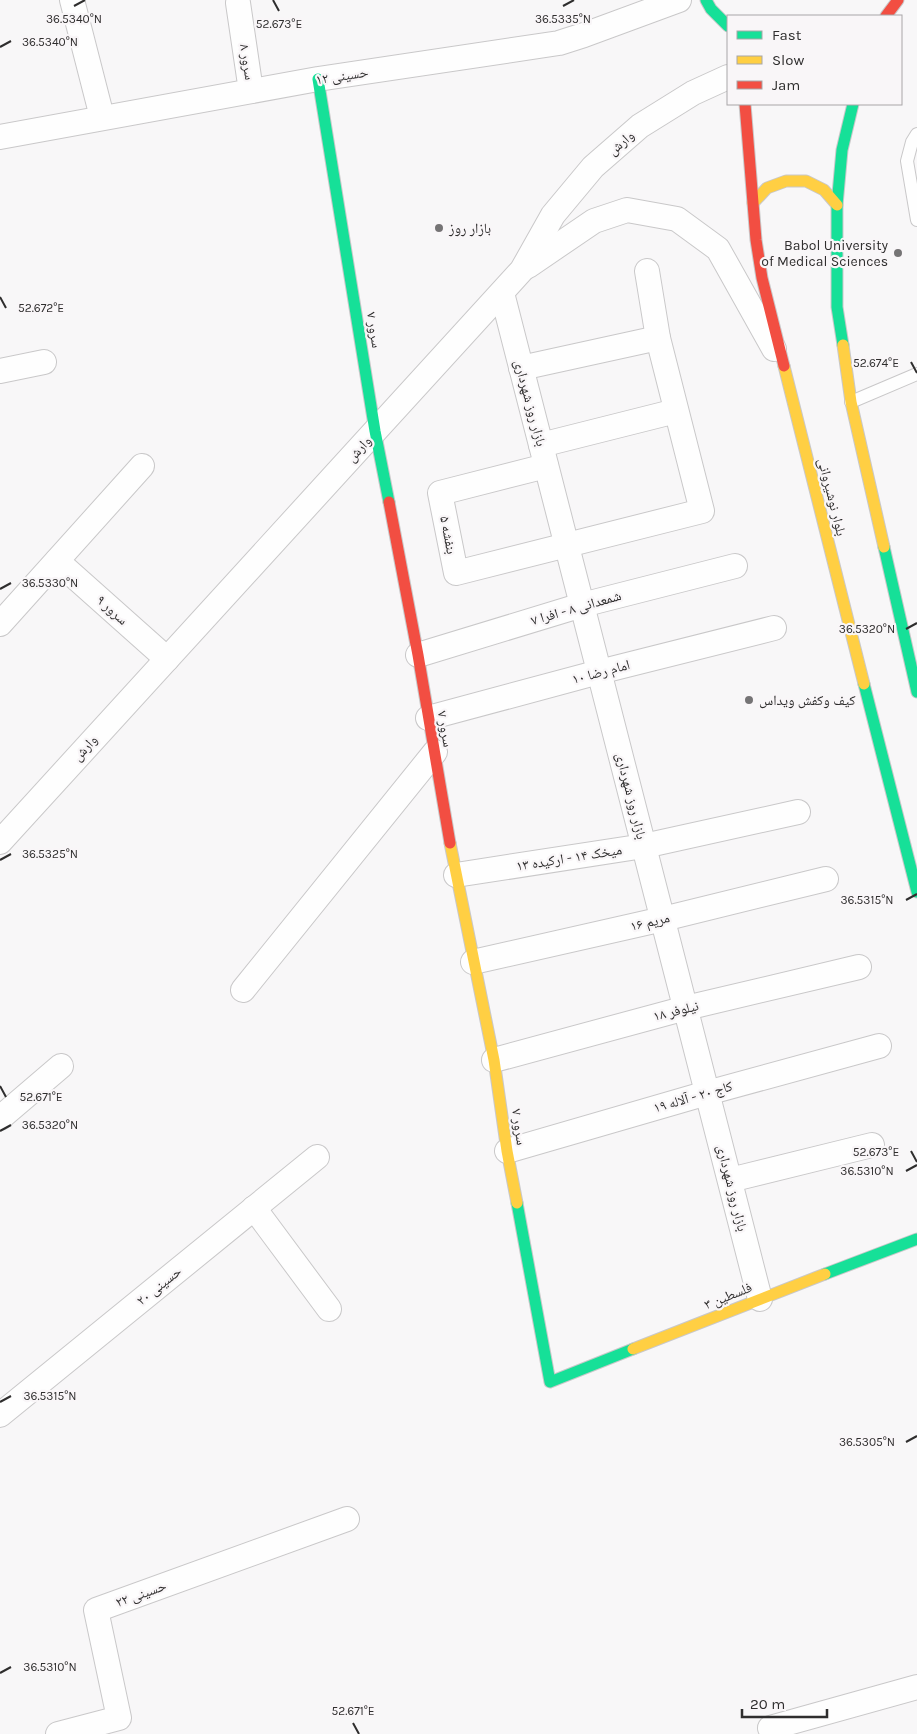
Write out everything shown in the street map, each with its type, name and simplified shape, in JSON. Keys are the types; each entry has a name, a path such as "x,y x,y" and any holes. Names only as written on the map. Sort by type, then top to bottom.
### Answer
{"street":[{"path":"72,0 102,118"},
{"name":"حسینی ۱۲","path":"0,137 318,79 559,43 679,0"},
{"path":"706,0 727,25"},
{"path":"887,15 898,0"},
{"name":"سرور ۸","path":"238,3 251,91"},
{"name":"وارش","path":"0,842 502,293 522,270 553,215 593,167 640,126 693,93 727,77"},
{"name":"سرور ۷","path":"318,79 375,431 418,655 456,875 494,1060 507,1151 550,1382"},
{"name":"بلوار نوشیروانی","path":"745,105 753,203 762,278 917,892"},
{"path":"853,105 842,150 838,205 836,307 851,402 917,692"},
{"path":"753,203 767,188 786,181 806,181 824,190 838,205"},
{"path":"522,270 594,221 627,210 677,219 718,250 783,365"},
{"path":"566,545 702,511 658,338 647,271"},
{"name":"بازار روز شهرداری","path":"502,293 760,1299"},
{"path":"521,368 658,338"},
{"path":"0,371 44,362"},
{"path":"544,456 676,411"},
{"name":"بنفشه ۵","path":"544,456 440,494 456,573 566,545"},
{"path":"0,624 142,466"},
{"name":"سرور ۹","path":"57,561 167,659"},
{"name":"شمعدانی ۸ - افرا ۷","path":"418,655 582,605 735,566"},
{"name":"امام رضا ۱۰","path":"428,718 774,628"},
{"path":"243,990 435,752"},
{"name":"میخک ۱۴ - ارکیده ۱۳","path":"456,875 644,846 798,812"},
{"name":"مریم ۱۶","path":"473,962 663,919 826,879"},
{"name":"نیلوفر ۱۸","path":"494,1060 686,1008 859,967"},
{"name":"کاج ۲۰ - آلاله ۱۹","path":"507,1151 879,1046"},
{"path":"0,1118 60,1066"},
{"path":"730,1180 872,1145"},
{"name":"حسینی ٢٠","path":"0,1415 317,1157"},
{"path":"254,1208 329,1309"},
{"name":"فلسطین ۳","path":"550,1382 917,1239"},
{"name":"حسینی ۲۲","path":"58,1734 122,1726 96,1610 347,1519"},
{"path":"770,1728 917,1687"}],"lane":[{"path":"917,134 912,142 907,161 917,220"},
{"path":"851,402 917,374"}],"traffic: fast":[{"path":"706,0 711,9 727,25"},
{"path":"318,79 375,431 389,502"},
{"path":"843,345 837,307 837,205 842,150 853,105"},
{"path":"884,547 917,692"},
{"path":"864,684 917,892"},
{"path":"517,1203 550,1382 633,1349"},
{"path":"825,1274 917,1239"}],"traffic: slow":[{"path":"753,203 767,188 786,181 806,181 824,190 837,205"},
{"path":"843,345 851,402 884,547"},
{"path":"784,366 864,684"},
{"path":"450,843 494,1060 507,1151 517,1203"},
{"path":"633,1349 825,1274"}],"traffic: jam":[{"path":"887,15 898,0"},
{"path":"745,105 756,240 762,278 784,366"},
{"path":"389,502 418,655 450,843"}],"place":[{"name":"بازار روز","path":"439,228"},
{"name":"Babol University of Medical Sciences","path":"898,253"},
{"name":"کیف و‌کفش ویداس","path":"749,700"}]}
